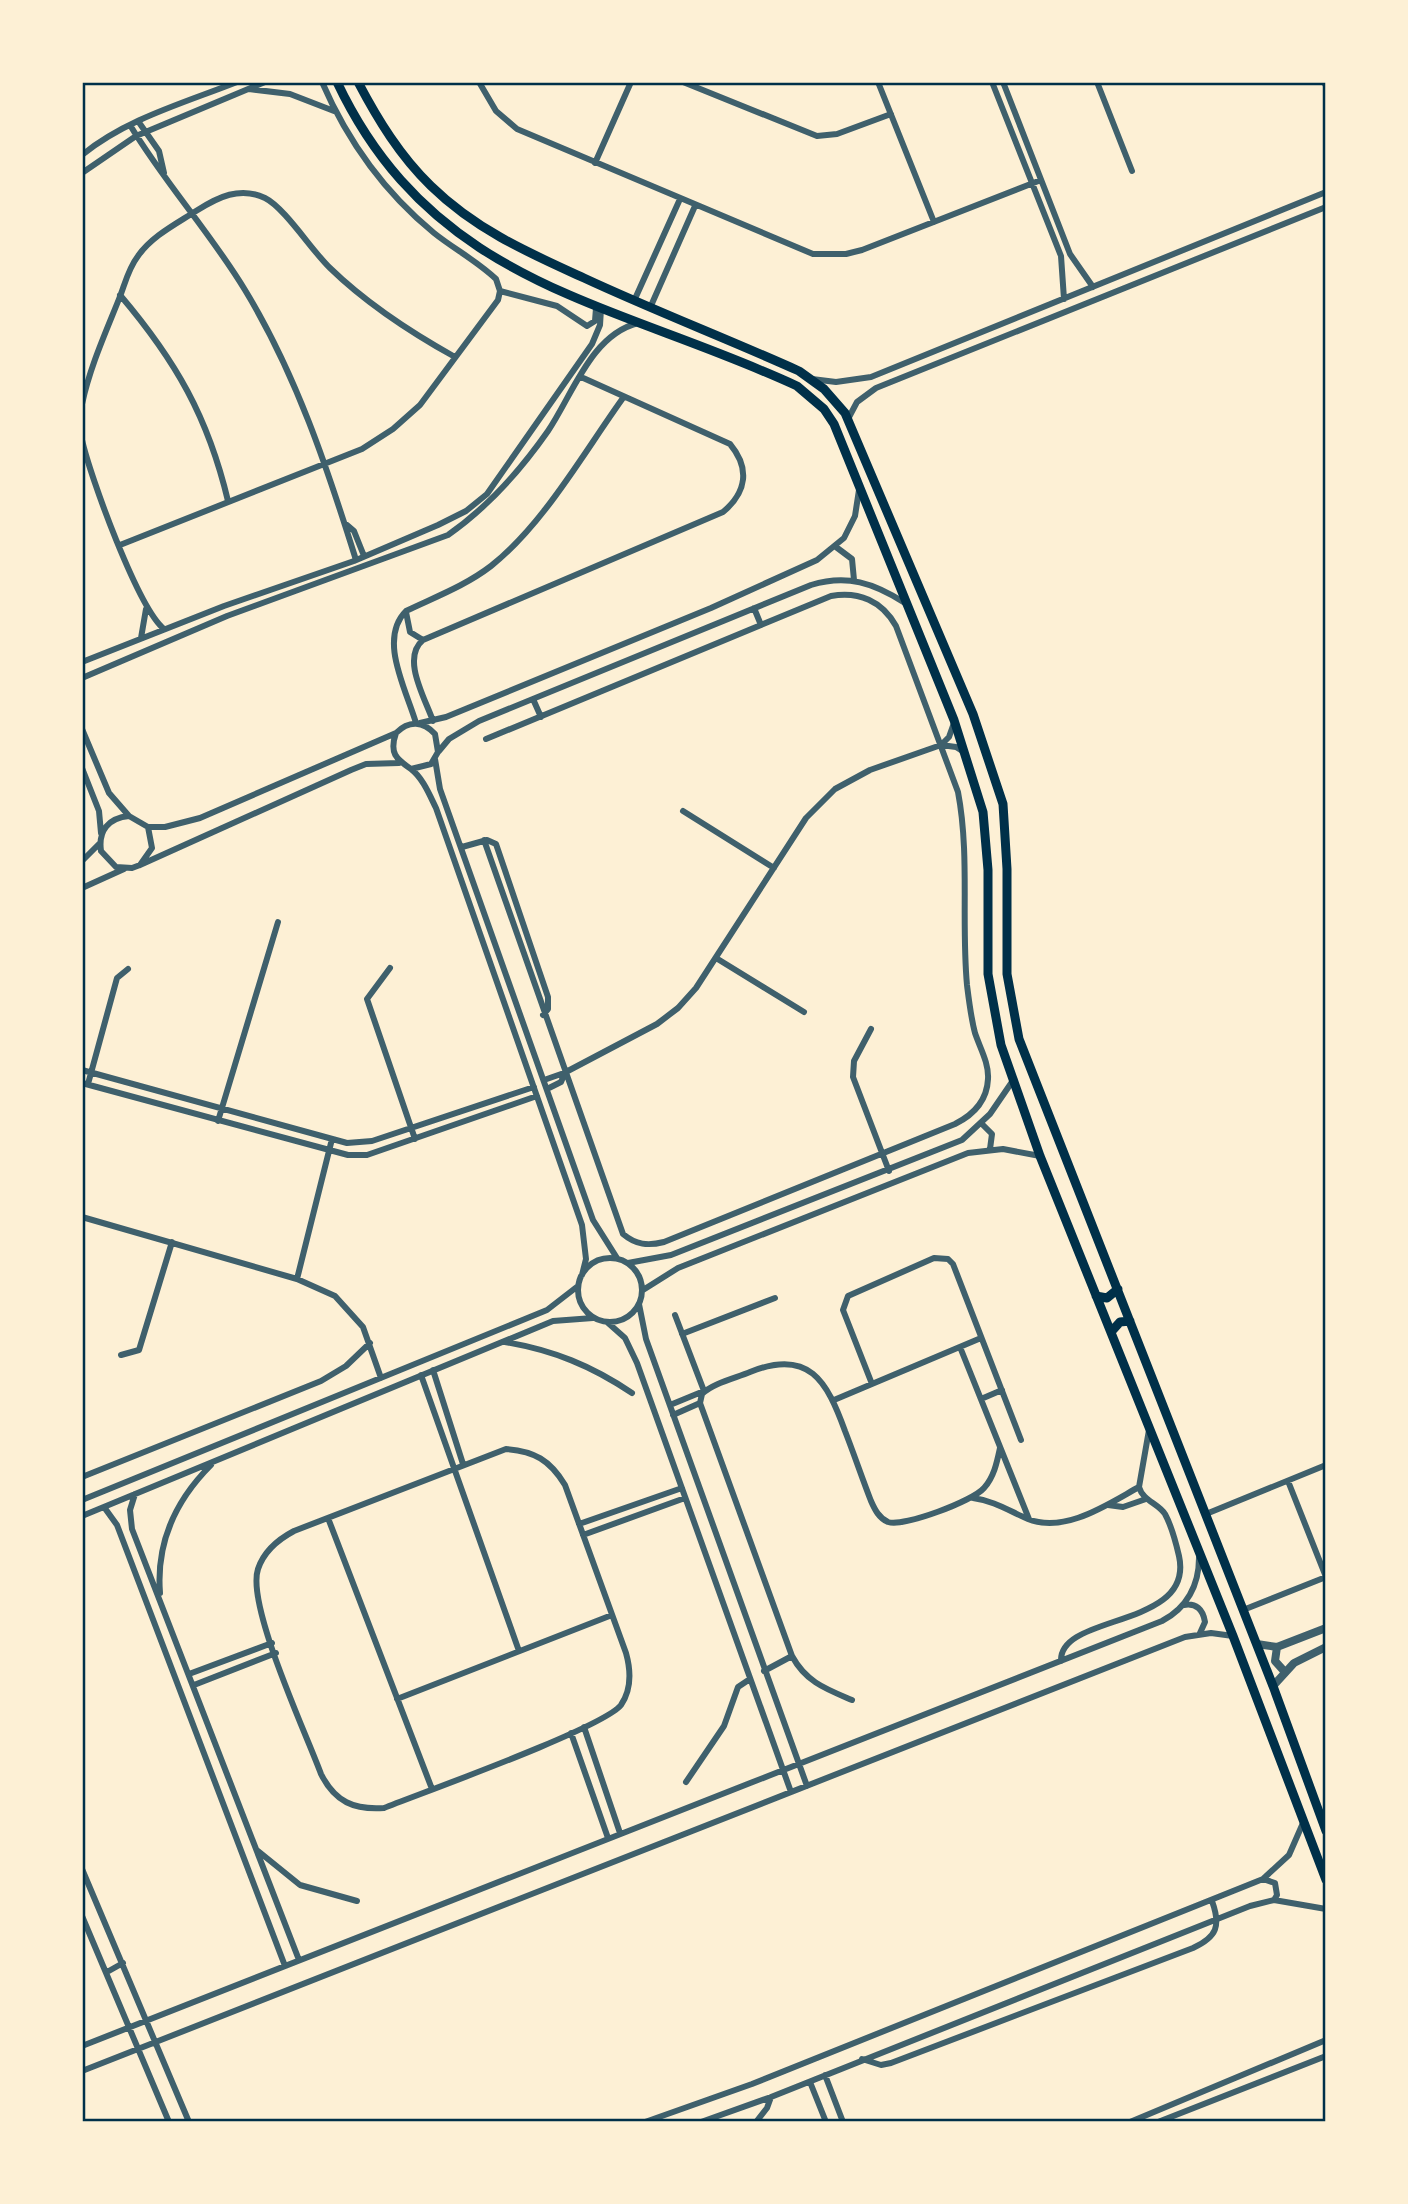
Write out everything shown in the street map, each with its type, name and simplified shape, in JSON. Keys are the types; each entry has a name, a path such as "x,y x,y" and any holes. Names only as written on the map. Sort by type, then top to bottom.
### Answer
{"main road":[{"path":"337,82 360,126 387,165 450,229 500,263 598,309 781,379 811,397 834,424 954,720 983,812 988,870 988,974 992,1010 1040,1156 1233,1636 1326,1880"},
{"path":"358,82 379,121 408,162 454,207 507,243 812,379 835,400 848,419 990,760 1003,804 1011,1007 1019,1039 1322,1809 1326,1831"},
{"path":"1096,1296 1107,1298 1118,1289"},
{"path":"1111,1332 1120,1322 1130,1321"}],"street":[{"path":"82,155 138,121 237,82"},
{"path":"82,173 136,136 265,82"},
{"path":"120,545 362,449 393,429 420,405 496,304 500,291 492,275 438,236 401,204 362,157 334,111 322,82"},
{"path":"479,82 488,100 508,123 595,163 797,248 828,255 862,250 1041,180"},
{"path":"595,163 631,82"},
{"path":"683,82 817,136 837,134 891,114"},
{"path":"878,82 934,222"},
{"path":"1097,82 1132,171"},
{"path":"1064,299 1061,256 993,85 1004,83 1070,254 1093,287"},
{"path":"244,89 282,93 334,111"},
{"path":"138,121 162,156 164,173"},
{"path":"130,125 148,158 164,173 194,212 270,333 326,462 356,559"},
{"path":"812,379 836,382 860,380 1326,192"},
{"path":"82,404 87,380 127,274 139,254 155,238 194,212 231,193 255,194 276,205 331,269 359,294 421,339 455,357"},
{"path":"634,301 680,199"},
{"path":"650,308 695,205"},
{"path":"848,419 857,402 873,390 1326,207"},
{"path":"500,291 557,306 587,326 595,321 598,309"},
{"path":"120,295 164,349 184,379 207,429 228,501"},
{"path":"82,662 356,559 466,511 487,494 592,344 600,325 598,309"},
{"path":"82,678 227,616 372,562 429,544 471,519 493,498 548,431 598,350 617,331 638,323"},
{"path":"592,344 598,350"},
{"path":"433,721 412,661 416,646 423,640 723,512 735,502 743,488 744,472 740,456 730,444 581,377"},
{"path":"860,380 873,390"},
{"path":"617,1258 593,1220 440,789 435,734 418,723 392,641 393,629 406,611 456,589 505,555 531,526 623,398"},
{"path":"538,422 548,431"},
{"path":"82,440 94,483 146,607 164,629"},
{"path":"82,729 108,793 129,816 148,827 165,827 200,818 396,733 402,728 433,721 710,608 817,561 836,547 851,527 859,490"},
{"path":"347,525 354,531 372,562"},
{"path":"836,547 852,559 854,580"},
{"path":"82,888 124,869 140,865 359,767 382,762 399,763 411,769 425,768 463,729 825,581 854,580 881,588 905,603"},
{"path":"484,840 543,1015 623,1234 642,1245 664,1242 883,1154 968,1117 979,1106 987,1085 986,1062 975,1033 963,942 963,819 958,792 896,626 886,612 873,601 857,595 831,596 486,739"},
{"path":"141,638 146,607"},
{"path":"754,608 761,625"},
{"path":"406,611 406,626 423,640"},
{"path":"96,657 101,668"},
{"path":"407,692 421,686"},
{"path":"533,699 541,717"},
{"path":"942,745 949,737 954,720"},
{"path":"396,733 394,754 399,763"},
{"path":"544,1080 564,1073 657,1024 678,1008 716,958 806,818 835,789 870,770 942,745 956,747 966,754"},
{"path":"82,768 99,811 104,858 124,869"},
{"path":"411,769 436,808 582,1225 586,1250 578,1286 581,1304 593,1318"},
{"path":"683,811 774,868"},
{"path":"82,861 111,820 129,816"},
{"path":"140,865 152,848 148,827"},
{"path":"462,847 484,840 496,844 548,997 548,1009 543,1015"},
{"path":"218,1121 278,922"},
{"path":"716,958 804,1012"},
{"path":"390,968 367,999 415,1139"},
{"path":"128,970 117,978 91,1072 85,1084 329,1151 367,1155 537,1096"},
{"path":"871,1028 854,1061 853,1077 889,1171"},
{"path":"82,1070 332,1139 362,1143 534,1087"},
{"path":"547,1089 561,1082 564,1073"},
{"path":"628,1263 671,1255 962,1140 982,1124 1014,1079"},
{"path":"982,1124 992,1134 990,1149"},
{"path":"297,1279 332,1139"},
{"path":"643,1290 678,1268 742,1245 968,1153 990,1149 1016,1150 1040,1156"},
{"path":"82,1216 297,1279 335,1296 352,1311 370,1343 381,1378"},
{"path":"121,1354 139,1350 172,1242"},
{"path":"582,1275 596,1261 617,1258 628,1263 639,1275 643,1290 639,1304 642,1326 807,1786"},
{"path":"872,1384 843,1310 853,1291 934,1258 948,1259 1021,1440"},
{"path":"82,1500 547,1310 578,1286"},
{"path":"682,1335 775,1298"},
{"path":"82,1516 553,1321 593,1318 607,1322 624,1319 639,1304"},
{"path":"675,1315 704,1391 700,1403 792,1656 801,1672 814,1683 852,1700"},
{"path":"607,1322 629,1346 791,1792"},
{"path":"834,1400 981,1338"},
{"path":"503,1341 558,1353 596,1371 632,1393"},
{"path":"82,1477 321,1381 346,1366 370,1343"},
{"path":"960,1347 1029,1519"},
{"path":"670,1405 765,1366 786,1363 806,1368 823,1381 834,1400 877,1514 888,1522 902,1522 973,1498 992,1477 1000,1448"},
{"path":"433,1370 463,1464"},
{"path":"421,1375 519,1651"},
{"path":"981,1399 1002,1390"},
{"path":"673,1415 700,1403"},
{"path":"310,1407 315,1420"},
{"path":"1060,1661 1062,1650 1070,1639 1146,1610 1162,1600 1176,1582 1179,1555 1165,1514 1146,1499 1139,1487 1149,1428"},
{"path":"506,1449 524,1450 541,1457 555,1469 565,1485 612,1615 630,1669 629,1687 621,1704 608,1717 384,1808 364,1810 344,1803 321,1774 272,1643 255,1588 257,1570 265,1554 278,1540 463,1464 506,1449"},
{"path":"160,1598 158,1573 169,1524 180,1501 213,1463"},
{"path":"1206,1514 1326,1465"},
{"path":"1243,1611 1326,1577 1308,1524 1288,1481"},
{"path":"973,1498 1004,1506 1029,1519 1053,1523 1108,1505 1139,1487"},
{"path":"579,1524 682,1488"},
{"path":"135,1494 130,1510 132,1529 299,1960"},
{"path":"583,1535 685,1498"},
{"path":"1108,1505 1123,1507 1146,1499"},
{"path":"104,1507 117,1525 285,1966"},
{"path":"328,1518 432,1789"},
{"path":"82,2046 1162,1621 1184,1605 1196,1582 1199,1556"},
{"path":"1184,1605 1201,1610 1205,1622 1200,1633"},
{"path":"397,1699 612,1615"},
{"path":"1257,1644 1277,1647 1326,1628"},
{"path":"82,2071 158,2044 791,1792 1200,1633 1233,1636"},
{"path":"189,1674 272,1643"},
{"path":"1277,1647 1275,1661 1284,1671"},
{"path":"1273,1686 1284,1671 1302,1657 1326,1647"},
{"path":"194,1685 276,1653"},
{"path":"764,1671 792,1656"},
{"path":"686,1782 724,1726 738,1687 750,1679"},
{"path":"761,1710 776,1705"},
{"path":"584,1727 620,1833"},
{"path":"571,1733 608,1838"},
{"path":"645,2122 752,2084 1263,1880 1289,1855 1303,1823"},
{"path":"256,1848 300,1885 357,1902"},
{"path":"82,1869 190,2122"},
{"path":"1263,1880 1275,1883 1277,1895 1273,1900"},
{"path":"701,2122 810,2082 1218,1917 1273,1900 1326,1909"},
{"path":"862,2059 881,2065 891,2063 1193,1948 1210,1937 1218,1917 1212,1901"},
{"path":"268,1920 281,1914"},
{"path":"82,1916 169,2122"},
{"path":"1131,1934 1138,1950"},
{"path":"107,1972 123,1963"},
{"path":"1130,2122 1326,2040"},
{"path":"1158,2122 1326,2056"},
{"path":"1244,2073 1249,2086"},
{"path":"825,2075 843,2122"},
{"path":"810,2082 826,2122"},
{"path":"756,2122 767,2108 771,2097"}]}
